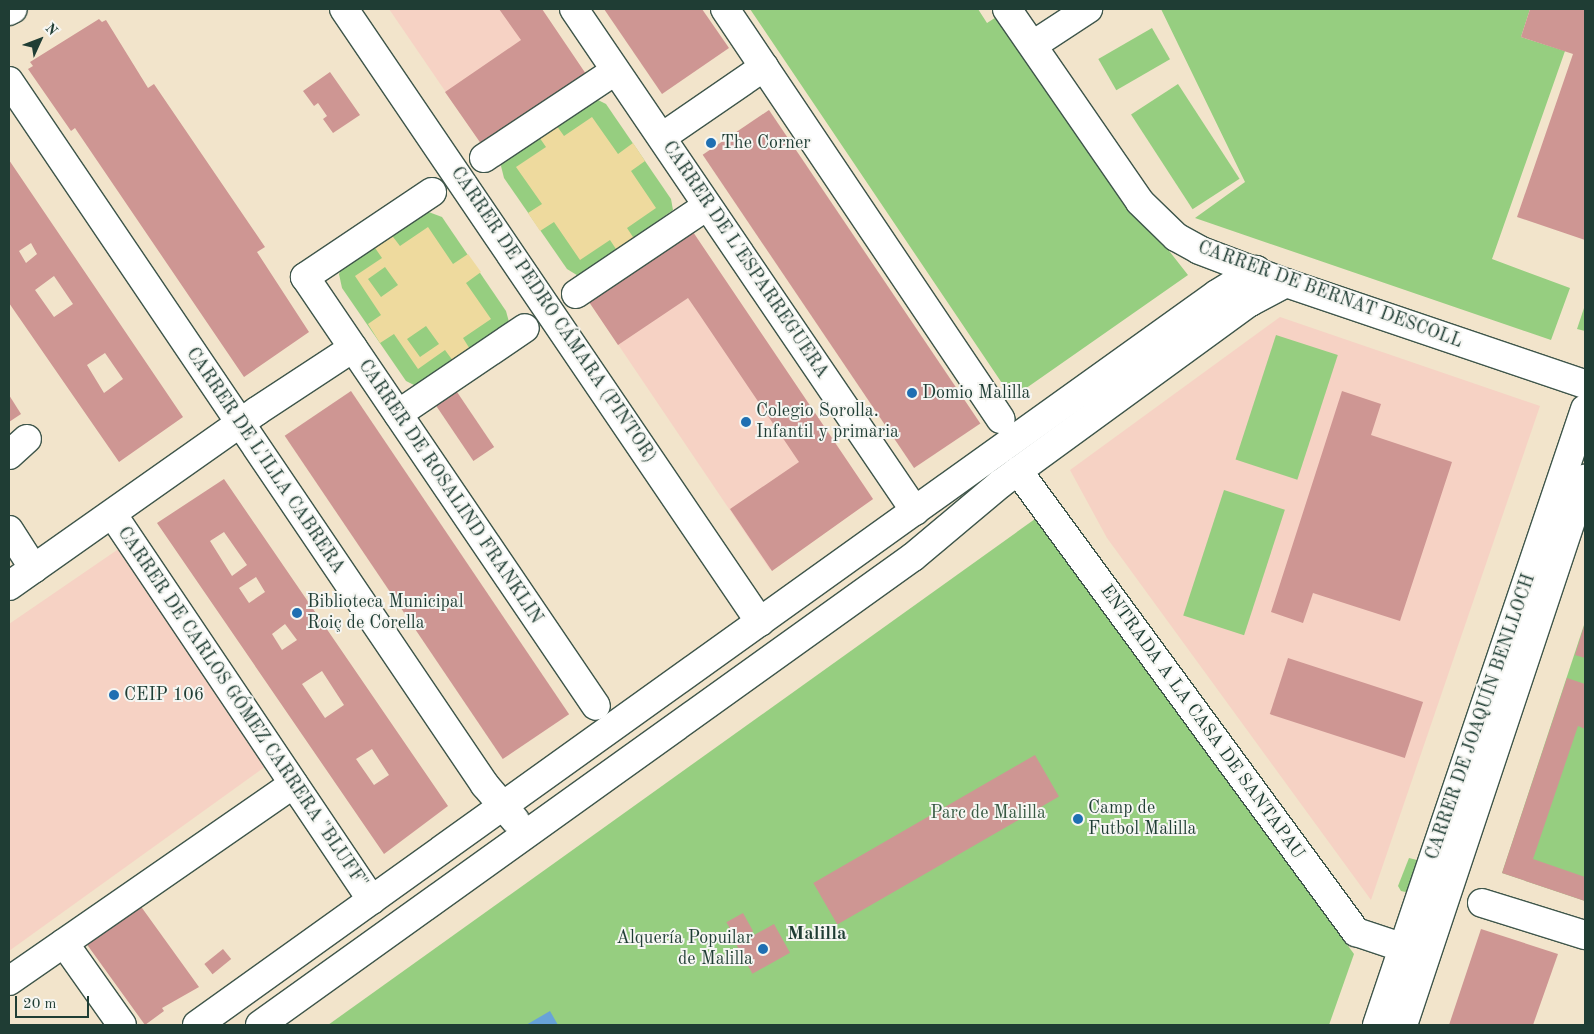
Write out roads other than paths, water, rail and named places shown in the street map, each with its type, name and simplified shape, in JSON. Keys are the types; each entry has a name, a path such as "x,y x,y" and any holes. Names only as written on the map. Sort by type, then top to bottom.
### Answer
{"street":[{"path":"9,11 13,9"},
{"name":"CARRER DE PEDRO CÁMARA (PINTOR)","path":"344,9 760,622"},
{"name":"CARRER DE L'ESPARREGUERA","path":"574,9 915,511"},
{"path":"724,9 1001,419"},
{"name":"CARRER DE BERNAT DESCOLL","path":"1007,9 1140,202 1157,221 1200,250 1286,283 1585,384"},
{"path":"1033,46 1088,9"},
{"path":"662,137 764,67"},
{"path":"484,158 615,71"},
{"name":"CARRER DE L'ILLA CABRERA","path":"9,82 471,795 493,813 519,826 516,841"},
{"name":"CARRER DE L'ILLA CABRERA","path":"9,111 234,429"},
{"name":"CARRER DE ROSALIND FRANKLIN","path":"432,192 305,277 596,706"},
{"path":"576,294 707,206"},
{"path":"197,1025 1224,289 1256,270 1257,290 1250,302"},
{"path":"260,1025 913,557 1018,471 1250,302 1286,283"},
{"path":"398,414 525,328"},
{"path":"9,586 113,516 234,429 353,348"},
{"name":"CARRER DE JOAQUÍN BENLLOCH","path":"1378,1025 1585,409"},
{"name":"ENTRADA A LA CASA DE SANTAPAU","path":"1018,471 1356,932 1404,948"},
{"name":"CARRER DE JOAQUÍN BENLLOCH","path":"1403,1025 1585,479"},
{"name":"CARRER DE CARLOS GÓMEZ CARRERA \"BLUFF\"","path":"113,516 372,900"},
{"path":"9,530 34,570"},
{"path":"9,981 294,784"},
{"path":"1482,903 1585,935"},
{"path":"64,943 122,1025"}],"water":[{"path":"550,1011 558,1025 526,1025"}],"place":[{"name":"The Corner","path":"711,143"},
{"name":"Domio Malilla","path":"912,393"},
{"name":"Colegio Sorolla. Infantil y primaria","path":"746,422"},
{"name":"Biblioteca Municipal Roiç de Corella","path":"297,613"},
{"name":"CEIP 106","path":"114,695"},
{"name":"Camp de Futbol Malilla","path":"1078,819"},
{"name":"Alquería Popuilar de Malilla","path":"763,949"}],"district":[{"name":"Malilla","path":"817,935"}],"park label":[{"name":"Parc de Malilla","path":"988,813"}]}
